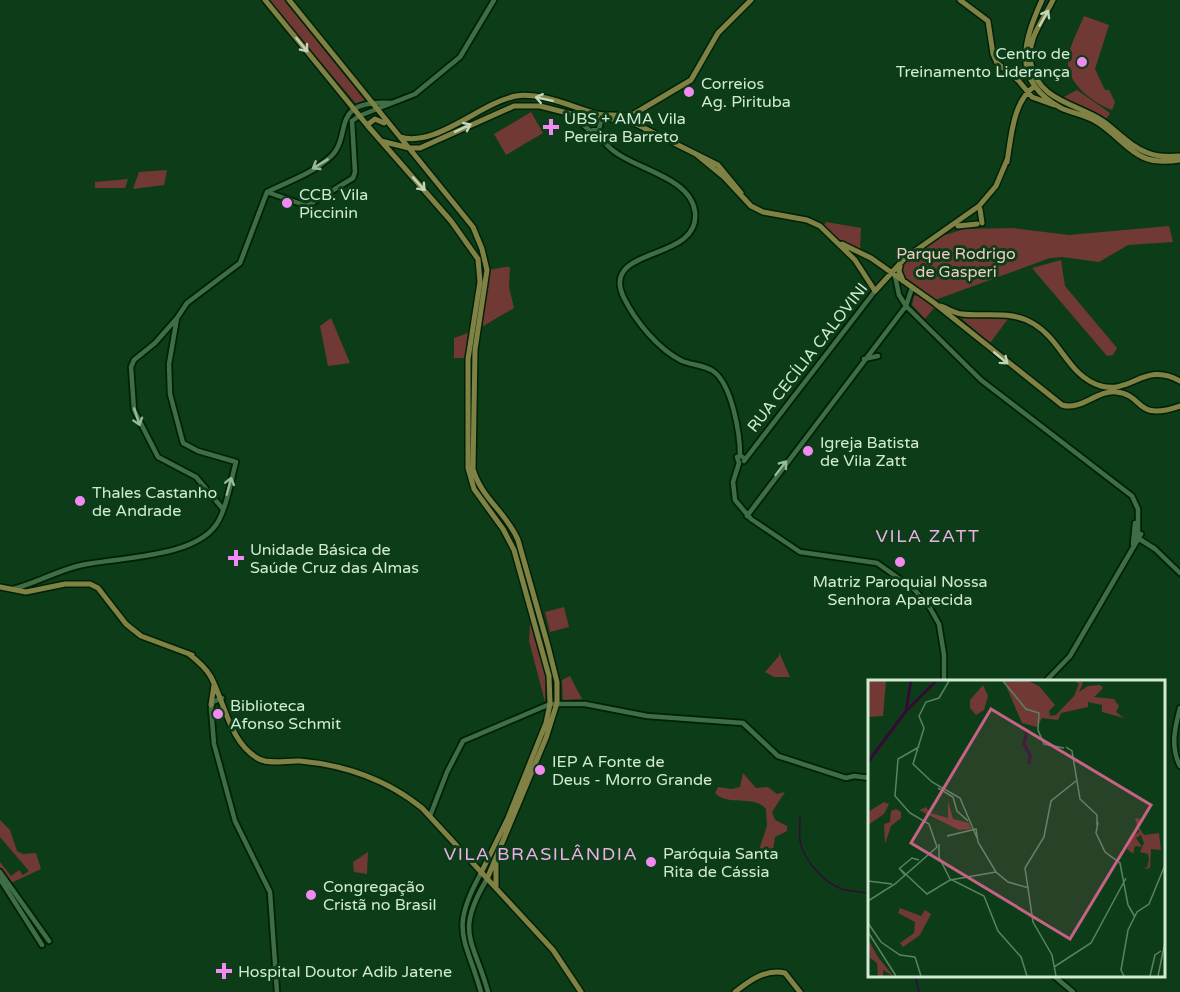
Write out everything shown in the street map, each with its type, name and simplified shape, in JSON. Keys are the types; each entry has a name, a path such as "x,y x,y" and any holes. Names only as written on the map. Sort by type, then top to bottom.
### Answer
{"main road":[{"path":"265,0 359,116 451,221 475,253 479,264 480,282 468,359 468,468 474,489 508,536 514,550 549,676 553,707"},
{"path":"289,0 375,110 473,227 483,249 487,270 475,350 474,469 480,487 512,528 518,540 557,682 553,707 507,825 494,880 496,889"},
{"path":"380,140 409,148 424,146 514,106 540,106 579,116 624,117 691,80 722,28 751,0"},
{"path":"960,0 988,21 994,59 1030,94 1099,123 1125,143 1152,155 1180,158"},
{"path":"1042,0 1027,36 1024,51 1026,67 1038,86 1058,106"},
{"path":"1053,0 1031,44 1032,68 1038,86 1057,100 1096,117 1125,143"},
{"path":"940,234 958,226 980,209 999,187 1022,102 1038,86"},
{"path":"398,136 420,138 515,96 538,97 602,117"},
{"path":"624,117 720,166 751,206 764,212 813,222 838,243 858,265 875,291"},
{"path":"367,125 375,119 388,125"},
{"path":"423,165 420,154 424,146"},
{"path":"696,154 730,180"},
{"path":"940,234 985,200 996,186 1007,160"},
{"path":"713,169 720,166"},
{"path":"958,226 979,223 980,209"},
{"name":"RUA CECÍLIA CALOVINI","path":"875,291 887,272 940,234"},
{"path":"838,243 867,255 887,272 936,304 1062,405 1074,406 1096,396 1114,392 1155,412 1180,406"},
{"path":"858,265 860,258 867,255"},
{"path":"902,260 899,270 904,282"},
{"path":"911,295 919,292"},
{"path":"936,304 960,314 1005,315 1033,323 1053,340 1077,373 1096,384 1117,387 1141,376 1161,374 1180,381"},
{"path":"956,321 956,316 960,314"},
{"path":"1131,400 1127,391 1132,382"},
{"path":"1096,384 1099,389 1096,396"},
{"path":"0,587 26,592 71,583 90,584 98,588 126,624 141,636 197,657 209,670 231,725 240,739 259,759 304,761 377,778 404,794 430,816 553,950 581,992"},
{"path":"189,654 206,670 222,701"},
{"path":"211,705 214,684"},
{"path":"481,873 507,825"},
{"path":"487,879 498,858"},
{"path":"735,992 762,974 773,972 785,973 800,992"}],"street":[{"path":"344,121 352,122 359,116 415,94 460,57 494,0"},
{"path":"223,509 196,477 171,466 155,454 134,410 130,371 134,360 168,328 188,303 240,263 267,192 329,159 337,147 344,121 354,109 370,103 392,104"},
{"path":"581,110 579,116 581,125 595,132 615,153 669,181 690,198 695,220 689,234 678,244 630,264 621,282 622,292 641,325 663,348 680,360 709,369 717,376 738,422 742,457"},
{"path":"595,132 601,127 602,117"},
{"path":"267,192 307,206 349,182 355,171 352,122"},
{"path":"895,276 899,295 906,306 981,380 1123,488 1135,500 1139,534 1130,553 1097,606 1070,656 1046,680"},
{"path":"912,288 906,306 747,516 800,552 877,563 914,589 930,608 939,624 944,654 944,680"},
{"name":"RUA CECÍLIA CALOVINI","path":"747,516 735,500 733,482 742,457 875,291"},
{"path":"11,589 34,584 77,566 152,554 187,545 213,529 223,509 236,462 198,451 183,443 168,385 177,318"},
{"path":"168,328 172,328 174,335"},
{"path":"864,359 878,356"},
{"path":"1130,553 1138,517"},
{"path":"1132,544 1139,534"},
{"path":"1139,534 1180,573"},
{"path":"222,701 211,705 214,744 230,805 270,892 277,992"},
{"path":"211,713 222,701"},
{"path":"430,816 447,772 463,741 543,708 567,705 592,705 647,716 743,723 778,756 846,778 854,776 868,778"},
{"path":"1180,708 1174,738 1175,753 1180,766"},
{"path":"0,872 49,941"},
{"path":"481,873 462,921 463,945 481,992"},
{"path":"0,879 42,945"},
{"path":"487,879 472,911 468,939 488,992"},
{"path":"466,908 472,911"},
{"path":"1056,977 1073,992"}],"green space":[{"path":"268,0 284,0 366,102 358,106"},
{"name":"Centro de Treinamento Liderança","path":"1084,16 1109,25 1095,69 1105,90 1109,90 1115,102 1112,110 1097,103 1082,91 1069,69 1070,49"},
{"path":"1077,90 1110,113 1105,121 1060,99"},
{"path":"531,112 543,133 506,155 494,134"},
{"path":"167,170 164,185 133,189 139,172"},
{"path":"128,179 125,188 95,188 95,182"},
{"path":"826,222 861,228 860,251 836,238 824,225"},
{"name":"Parque Rodrigo de Gasperi","path":"1169,226 1173,242 1128,245 1099,262 1062,257 1050,258 935,300 901,274 905,261 942,236 964,229 1013,228 1069,235"},
{"path":"1061,260 1065,286 1117,348 1113,355 1107,356 1032,268"},
{"path":"510,267 509,287 514,308 480,328 489,270"},
{"path":"921,295 939,308 933,309 925,319 912,305 914,296"},
{"path":"966,317 1008,319 990,343 962,319"},
{"path":"331,318 350,363 328,366 320,326"},
{"path":"468,333 465,358 454,358 454,338"},
{"path":"564,607 569,627 550,632 545,612"},
{"path":"530,623 546,678 545,702 529,641"},
{"path":"779,652 790,677 774,677 765,672 779,656"},
{"path":"570,676 582,699 563,700 562,680"},
{"path":"743,773 756,788 768,787 777,794 785,792 772,812 775,820 787,826 787,831 775,837 773,850 757,856 767,826 766,809 755,802 727,799 715,793 718,787 732,789 740,787"},
{"path":"0,820 10,830 17,851 23,854 36,853 41,869 11,883 0,868 0,862 11,876 19,870 23,875 29,871 0,837"},
{"path":"368,852 367,874 354,872 353,862"}],"waterway":[{"path":"800,817 802,848 815,870 835,886 868,893"},
{"path":"915,977 919,992"}],"place":[{"name":"Centro de Treinamento Liderança","path":"1082,62"},
{"name":"Correios Ag. Pirituba","path":"689,92"},
{"name":"UBS + AMA Vila Pereira Barreto","path":"551,127"},
{"name":"CCB. Vila Piccinin","path":"287,203"},
{"name":"Igreja Batista de Vila Zatt","path":"808,451"},
{"name":"Thales Castanho de Andrade","path":"80,501"},
{"name":"Unidade Básica de Saúde Cruz das Almas","path":"236,558"},
{"name":"Matriz Paroquial Nossa Senhora Aparecida","path":"900,562"},
{"name":"Biblioteca Afonso Schmit","path":"218,714"},
{"name":"IEP A Fonte de Deus - Morro Grande","path":"540,770"},
{"name":"Paróquia Santa Rita de Cássia","path":"651,862"},
{"name":"Congregação Cristã no Brasil","path":"311,895"},
{"name":"Hospital Doutor Adib Jatene","path":"224,971"}],"district":[{"name":"VILA ZATT","path":"928,536"},
{"name":"VILA BRASILÂNDIA","path":"541,854"}]}
